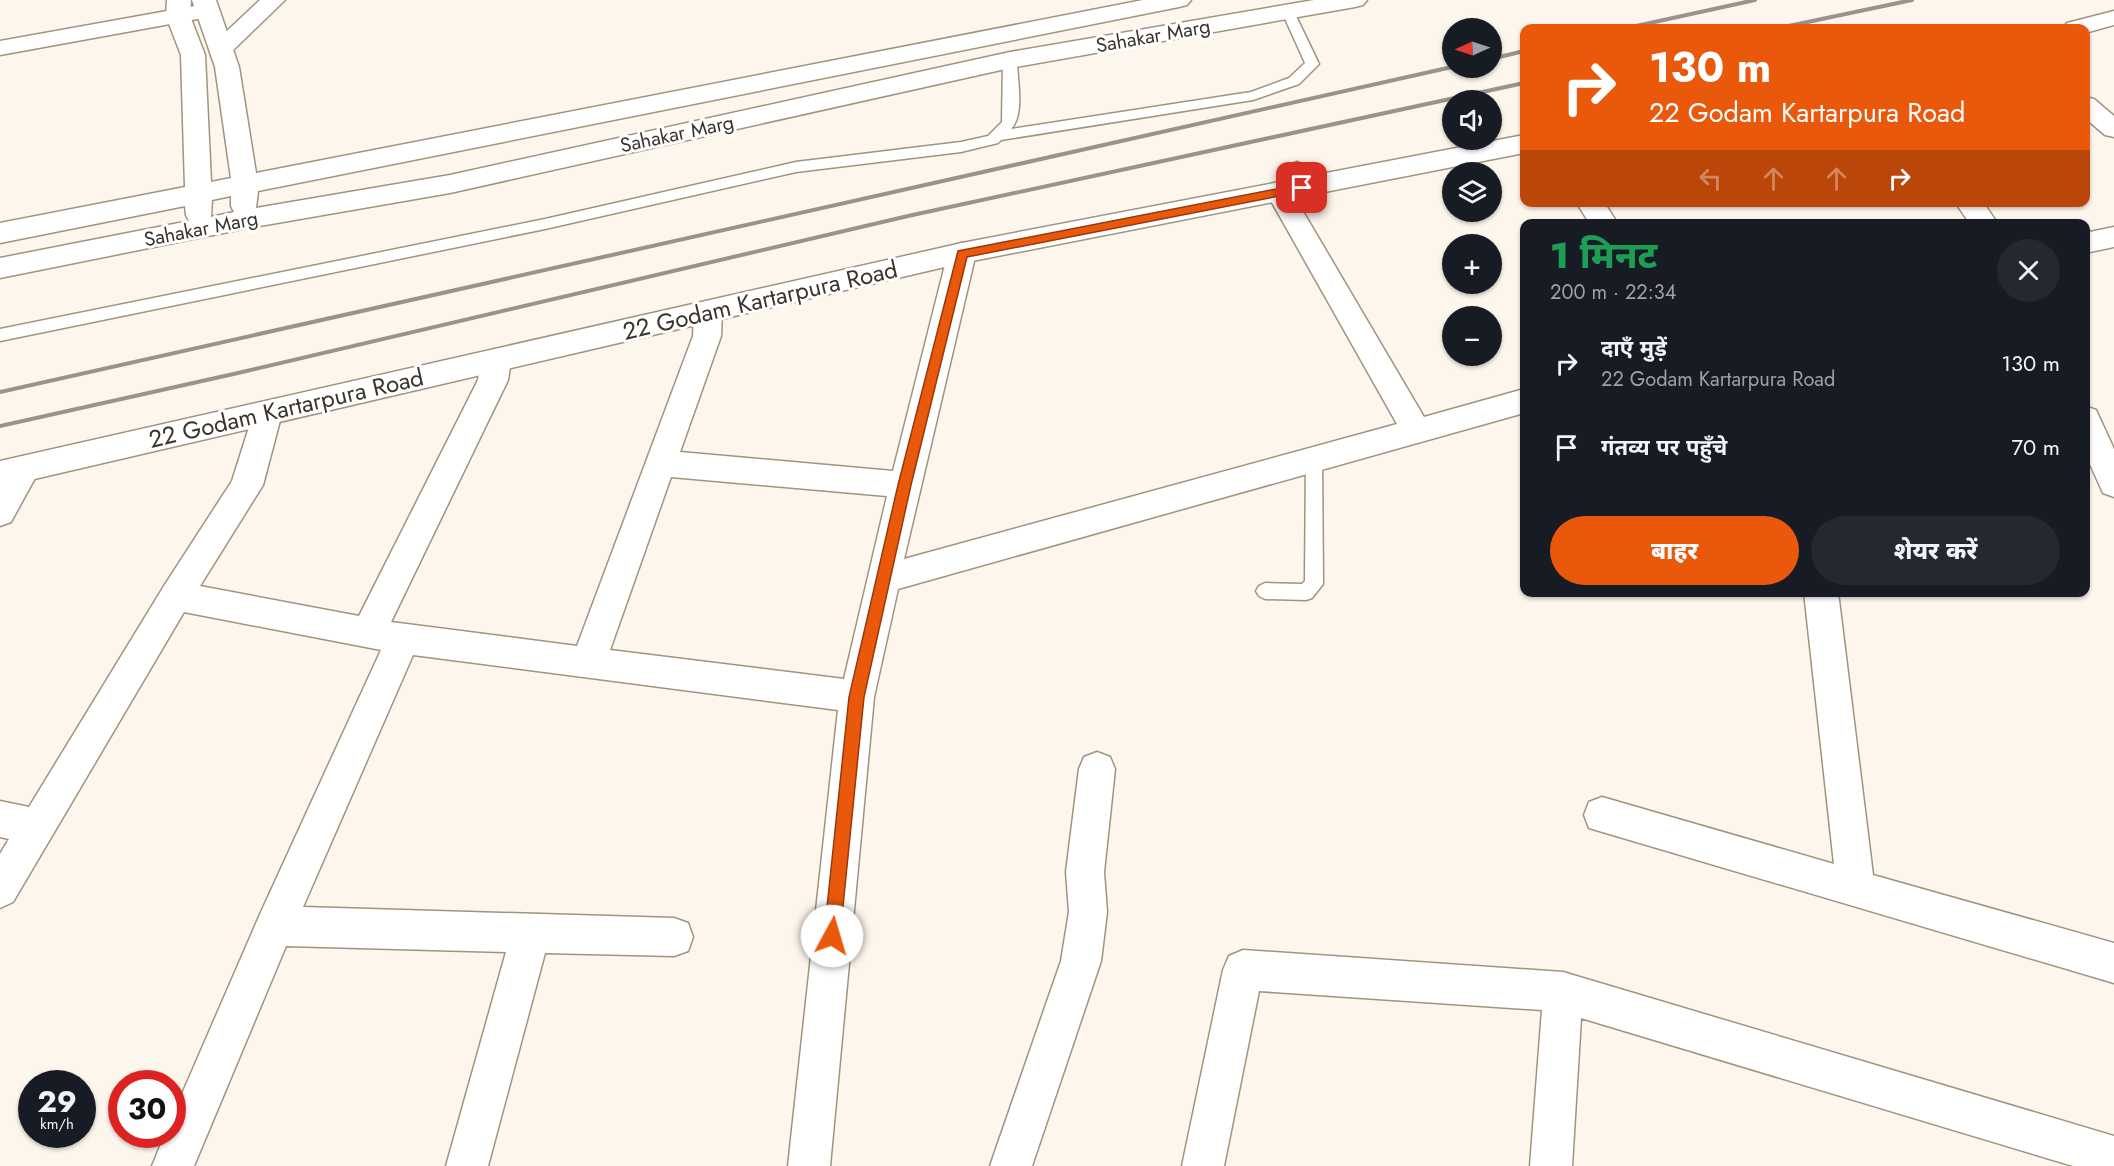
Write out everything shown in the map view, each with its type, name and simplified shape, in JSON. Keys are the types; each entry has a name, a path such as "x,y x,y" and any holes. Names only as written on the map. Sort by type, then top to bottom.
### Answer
{"street":[{"path":"221,49 273,0"},
{"name":"Sahakar Marg","path":"0,233 1179,0"},
{"name":"Sahakar Marg","path":"0,268 243,220 450,184 1010,60 1354,0"},
{"path":"0,48 179,8 205,6 227,67 245,184 243,220"},
{"path":"179,8 193,55 200,193 199,229"},
{"path":"2090,24 2114,18"},
{"path":"2090,109 2114,129"},
{"name":"22 Godam Kartarpura Road","path":"12,472 962,254 1520,145"},
{"path":"1279,192 1416,431"},
{"path":"1592,207 1601,219"},
{"path":"1972,207 1981,219"},
{"path":"2090,242 2114,237"},
{"path":"809,1166 857,697 905,485 962,254"},
{"path":"588,663 707,336 708,312"},
{"path":"173,1166 275,926 386,636 493,380 496,360"},
{"path":"884,579 1520,402"},
{"path":"0,889 176,596 247,485 267,412"},
{"path":"2090,429 2114,484"},
{"path":"660,463 905,485"},
{"path":"0,513 12,472"},
{"path":"176,596 386,636 857,697"},
{"path":"1822,597 1856,888"},
{"path":"1011,1166 1081,961 1088,912 1085,872 1097,769"},
{"path":"1602,814 2114,963"},
{"path":"0,819 38,826"},
{"path":"275,926 674,937"},
{"path":"467,1166 531,932"},
{"path":"1203,1166 1243,970 1563,992 2114,1157"},
{"path":"1551,1166 1563,992"}],"lane":[{"path":"998,136 1253,96 1294,81 1312,64 1288,12"},
{"path":"0,335 545,224 796,167 961,147 993,140 1009,123 1011,112 1010,60"},
{"path":"1279,192 1297,167"},
{"path":"1265,591 1306,592 1314,584 1314,459"}],"railway":[{"path":"1645,24 1755,0"},
{"path":"1798,24 1912,0"},
{"path":"1502,56 1520,52"},
{"path":"0,392 1442,69"},
{"path":"0,426 238,373 908,216 1520,84"}],"route":[{"path":"832,936 857,697 905,485 962,254 1302,188"}]}
